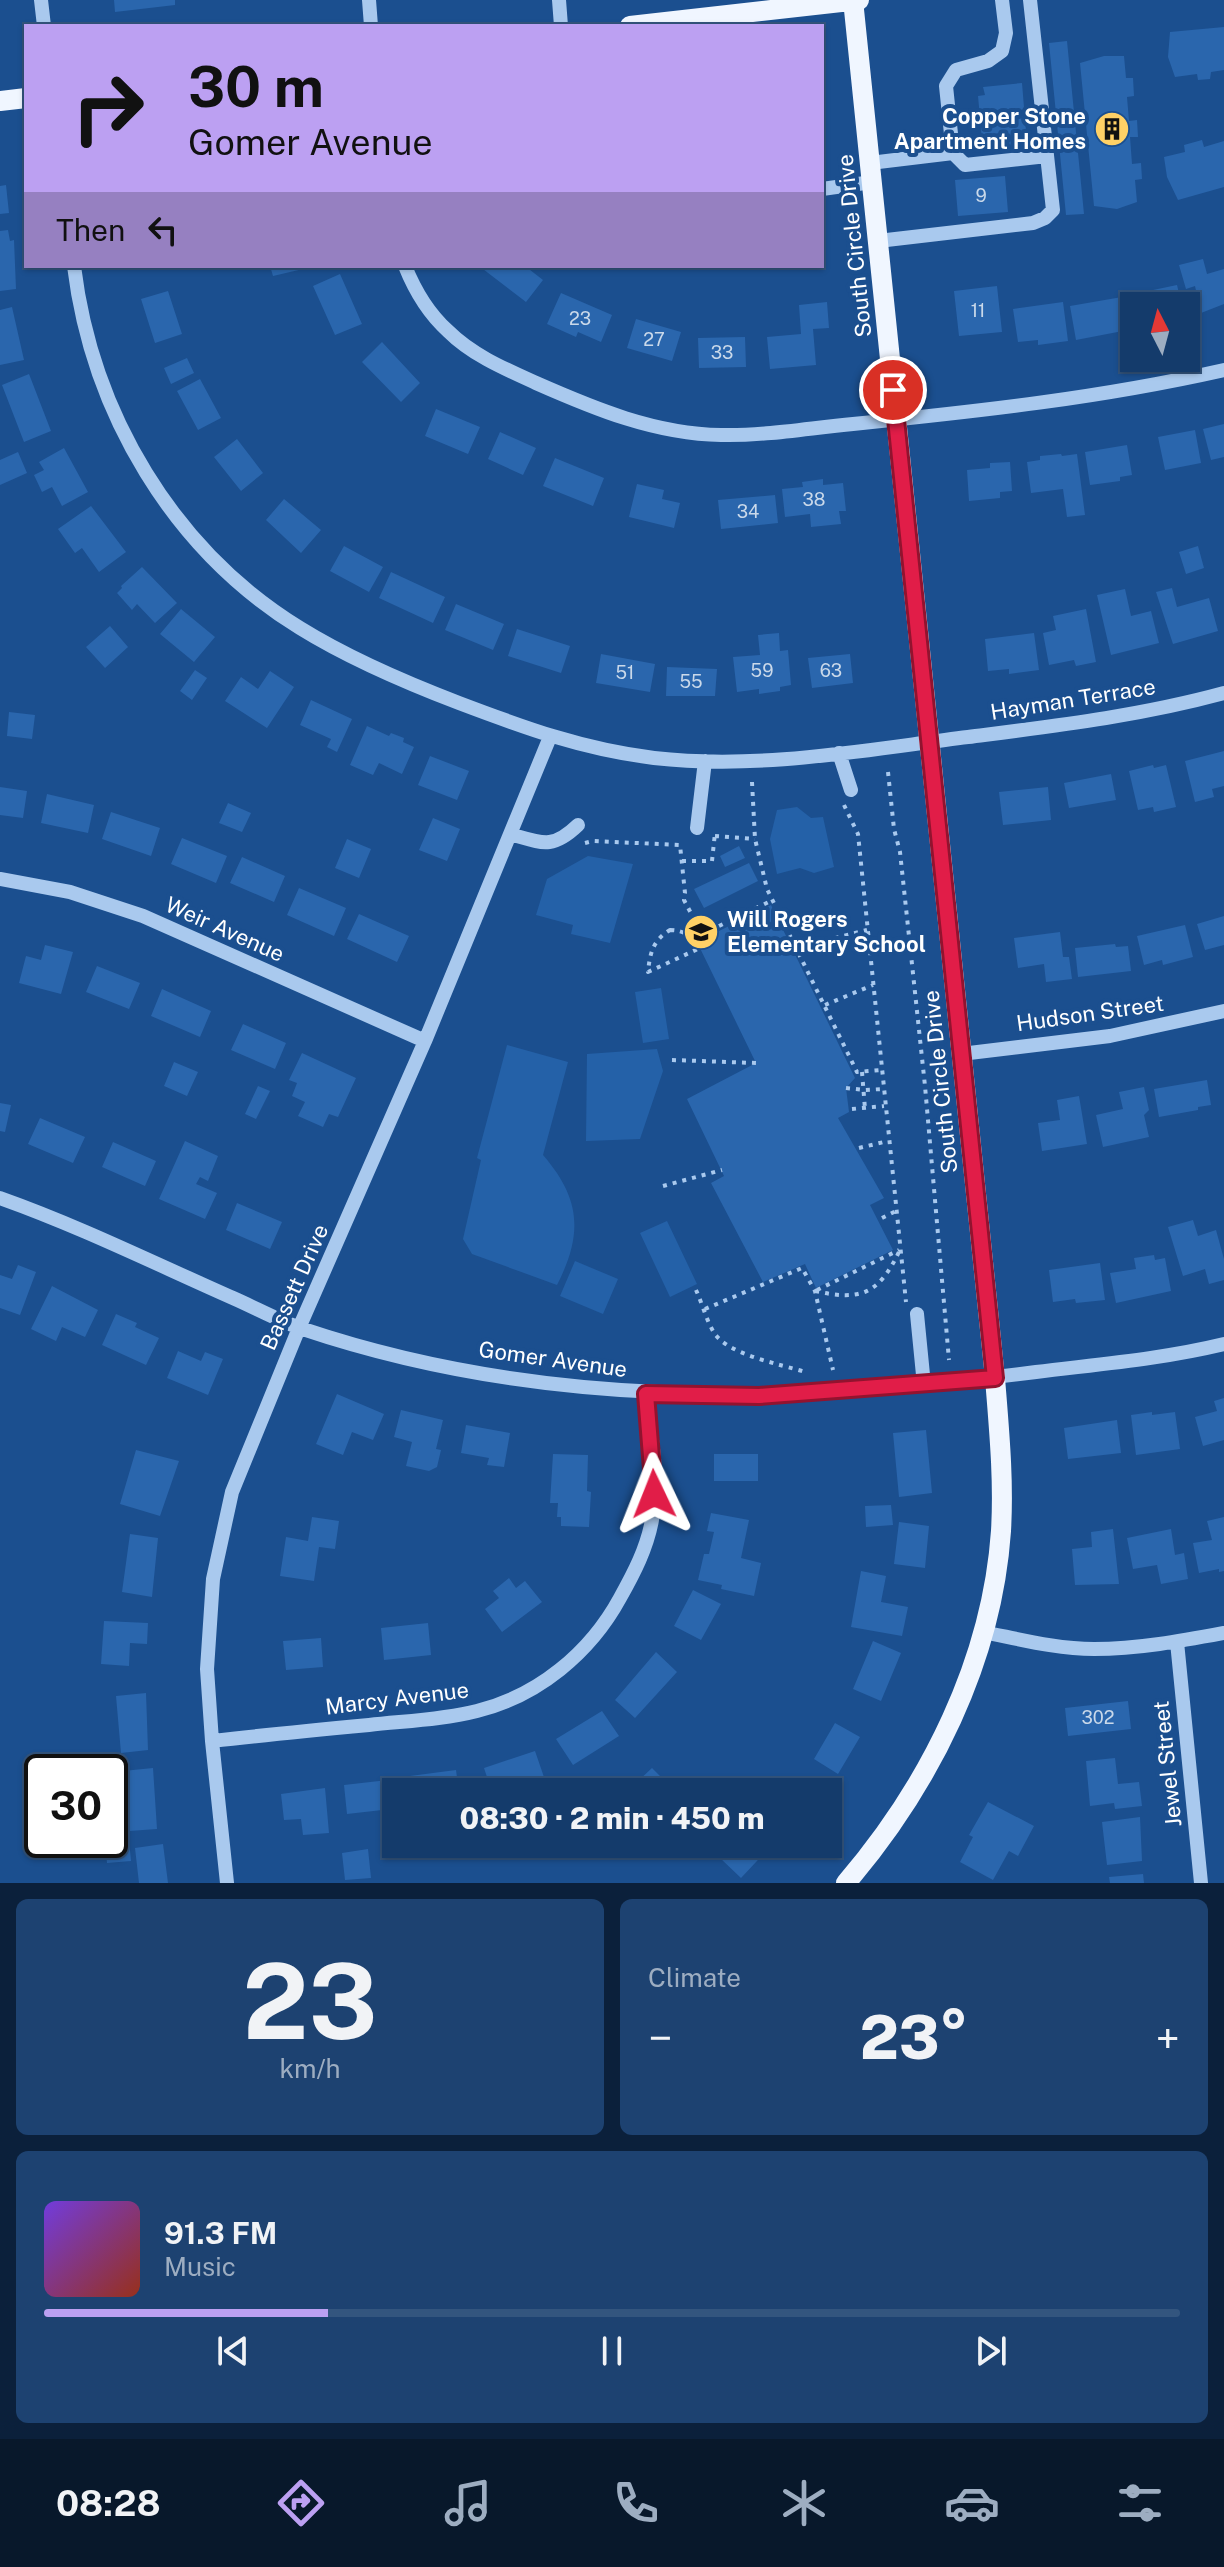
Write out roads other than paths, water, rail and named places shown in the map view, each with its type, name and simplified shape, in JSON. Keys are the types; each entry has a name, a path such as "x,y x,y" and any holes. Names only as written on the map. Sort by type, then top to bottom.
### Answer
{"main road":[{"path":"647,24 855,0"},
{"name":"South Circle Drive","path":"846,1883 873,1851 926,1771 967,1682 994,1584 1000,1533 1001,1448 855,0"},
{"path":"0,101 24,98"}],"street":[{"path":"41,0 44,24"},
{"path":"369,0 371,24"},
{"path":"559,0 561,24"},
{"path":"1002,0 1006,33 1002,51 988,61 956,70 946,86 953,153 965,165 1047,156"},
{"path":"878,241 1033,223 1053,210 1030,0"},
{"path":"824,188 871,172 953,153"},
{"name":"Hayman Terrace","path":"74,268 85,329 95,363 105,393 135,456 175,516 232,577 299,628 400,681 550,737 641,756 705,761 783,759 1100,720 1182,705 1224,693"},
{"path":"406,268 425,306 448,332 473,351 587,406 655,427 719,435 755,435 1035,405 1122,392 1224,370"},
{"name":"Bassett Drive","path":"227,1883 212,1741 208,1627 221,1534 232,1492 299,1328 425,1041 550,737"},
{"path":"839,753 844,791"},
{"path":"697,828 705,761"},
{"path":"510,834 549,843 564,839 578,825"},
{"name":"Weir Avenue","path":"0,879 70,892 121,908 425,1041"},
{"name":"Hudson Street","path":"961,1054 1110,1036 1224,1011"},
{"name":"Gomer Avenue","path":"0,1198 299,1328 394,1356 534,1383 646,1394 759,1396 924,1385 1114,1365 1224,1344"},
{"path":"912,1310 924,1385"},
{"name":"Marcy Avenue","path":"212,1741 477,1711 514,1698 549,1678 596,1635 617,1604 645,1549 653,1519 654,1494 646,1394"},
{"path":"983,1632 1092,1649 1177,1642 1224,1633"},
{"name":"Jewel Street","path":"1177,1642 1201,1883"}],"place":[{"name":"Copper Stone Apartment Homes","path":"1112,129"},
{"name":"Will Rogers Elementary School","path":"701,932"}]}
